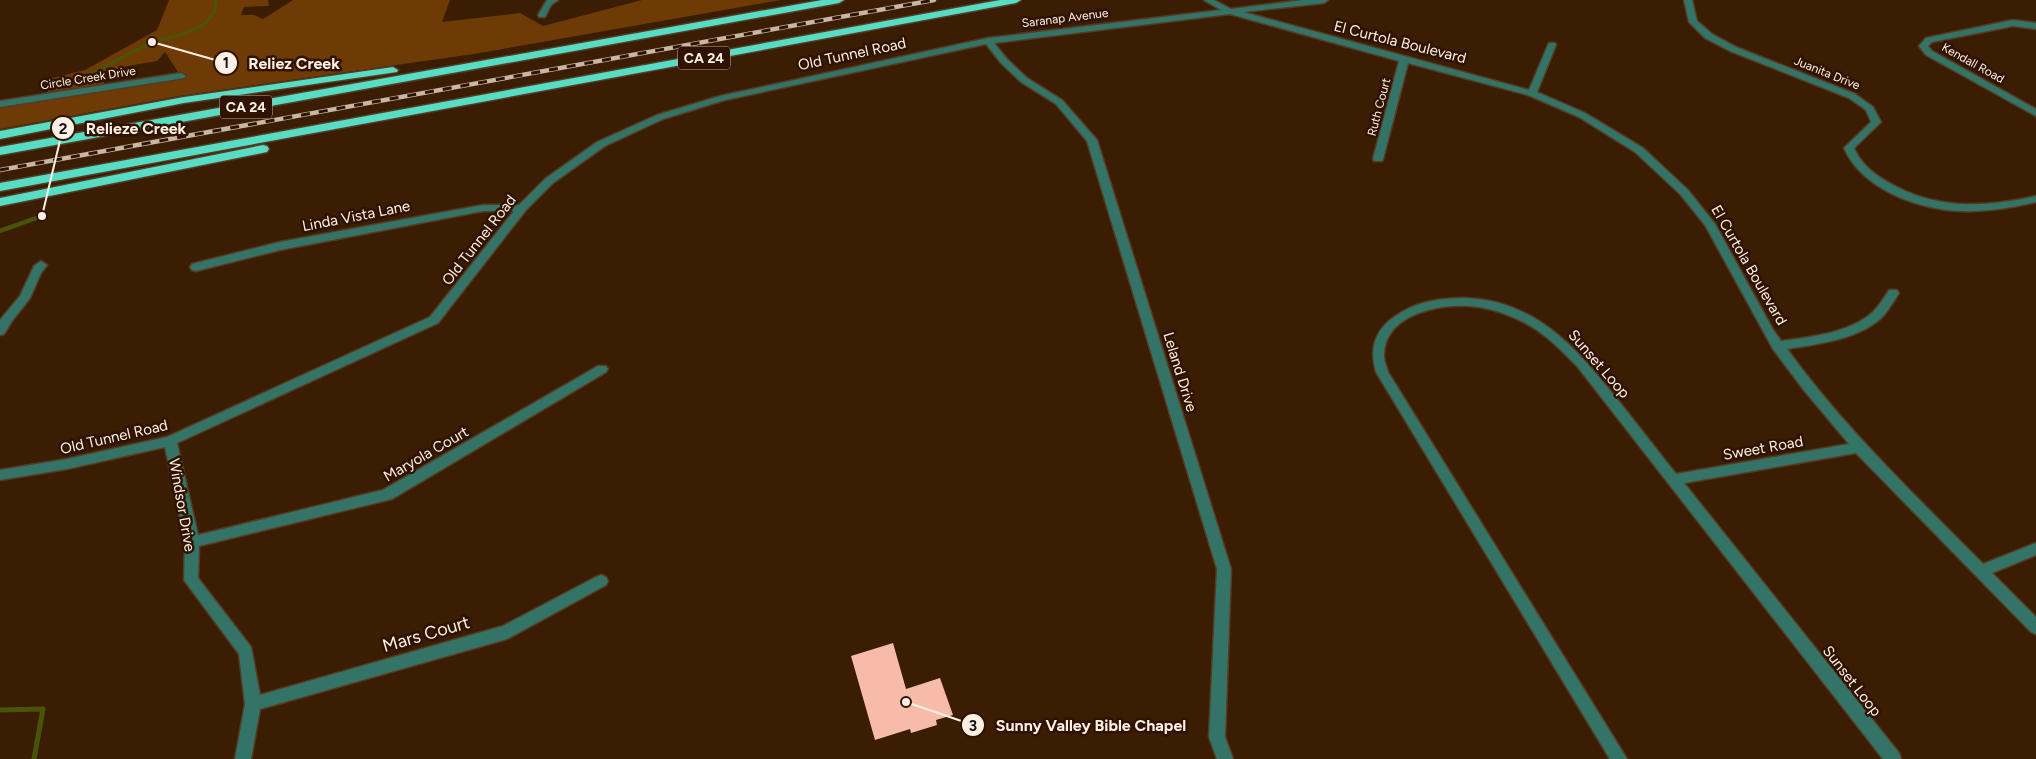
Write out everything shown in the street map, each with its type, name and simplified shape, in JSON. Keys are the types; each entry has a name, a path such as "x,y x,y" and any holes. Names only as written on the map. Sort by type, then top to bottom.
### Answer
{"highway":[{"name":"CA 24","path":"0,150 839,0"},
{"name":"CA 24","path":"0,187 1016,0"},
{"path":"0,135 156,104 229,93 415,67 492,62"},
{"path":"0,202 82,187 292,143 393,116"},
{"path":"0,207 82,187"}],"street":[{"path":"542,15 548,3 554,0"},
{"name":"El Curtola Boulevard","path":"1208,0 1229,11 1404,61 1531,93 1582,115 1639,150 1684,192 1710,224 1767,330 1807,386 1859,447 2036,627"},
{"name":"Saranap Avenue","path":"988,41 1324,0"},
{"name":"Juanita Drive","path":"1688,0 1691,19 1698,29 1709,38 1756,59 1843,91 1863,102 1874,111 1876,122 1850,148 1851,157 1861,170 1874,180 1921,200 1958,208 2031,200 2036,208"},
{"name":"Kendall Road","path":"2036,26 2012,24 1929,40 1924,46 1929,52 2036,113"},
{"name":"Old Tunnel Road","path":"0,475 67,464 170,441 434,320 522,208 549,181 582,156 620,134 660,117 723,98 988,41"},
{"name":"Leland Drive","path":"988,41 1004,61 1024,80 1059,102 1092,140 1224,569 1217,737 1225,759"},
{"path":"1531,93 1535,89 1552,45"},
{"name":"Ruth Court","path":"1378,159 1404,61"},
{"name":"Circle Creek Drive","path":"0,104 181,76"},
{"name":"Linda Vista Lane","path":"196,267 280,246 484,208 522,208"},
{"path":"0,331 2,325 24,297 36,269 41,265"},
{"path":"1777,346 1818,339 1853,329 1876,317 1893,293"},
{"name":"Sunset Loop","path":"1619,759 1382,372 1378,357 1382,339 1390,326 1405,314 1450,301 1470,302 1499,308 1523,317 1544,328 1564,345 1893,759"},
{"name":"Maryola Court","path":"192,542 387,495 602,370"},
{"name":"Windsor Drive","path":"170,441 192,542 191,580 246,652 253,704 242,759"},
{"name":"Sweet Road","path":"1672,480 1859,447"},
{"path":"1982,571 2036,548"},
{"name":"Mars Court","path":"253,704 507,632 601,581"}],"shaded area":[{"path":"169,0 268,0 269,6 244,7 241,15 254,15 263,19 293,0 450,0 442,22 520,13 543,26 642,0 781,0 474,54 179,96 0,129 0,104 47,97 49,79 85,70 157,30","holes":["165,52 180,75 103,88 105,74 122,67 157,61"]}],"building":[{"path":"893,643 906,689 940,678 953,715 936,720 937,725 911,733 910,729 875,740 851,656"}],"waterway":[{"path":"73,83 152,42 183,34 204,25 215,11 216,0"},
{"path":"0,231 42,216"},
{"path":"0,710 43,709 34,759"}],"railway":[{"path":"0,170 934,0"}],"place":[{"name":"Reliez Creek","path":"152,42"},
{"name":"Relieze Creek","path":"42,216"},
{"name":"Sunny Valley Bible Chapel","path":"906,702"}]}
